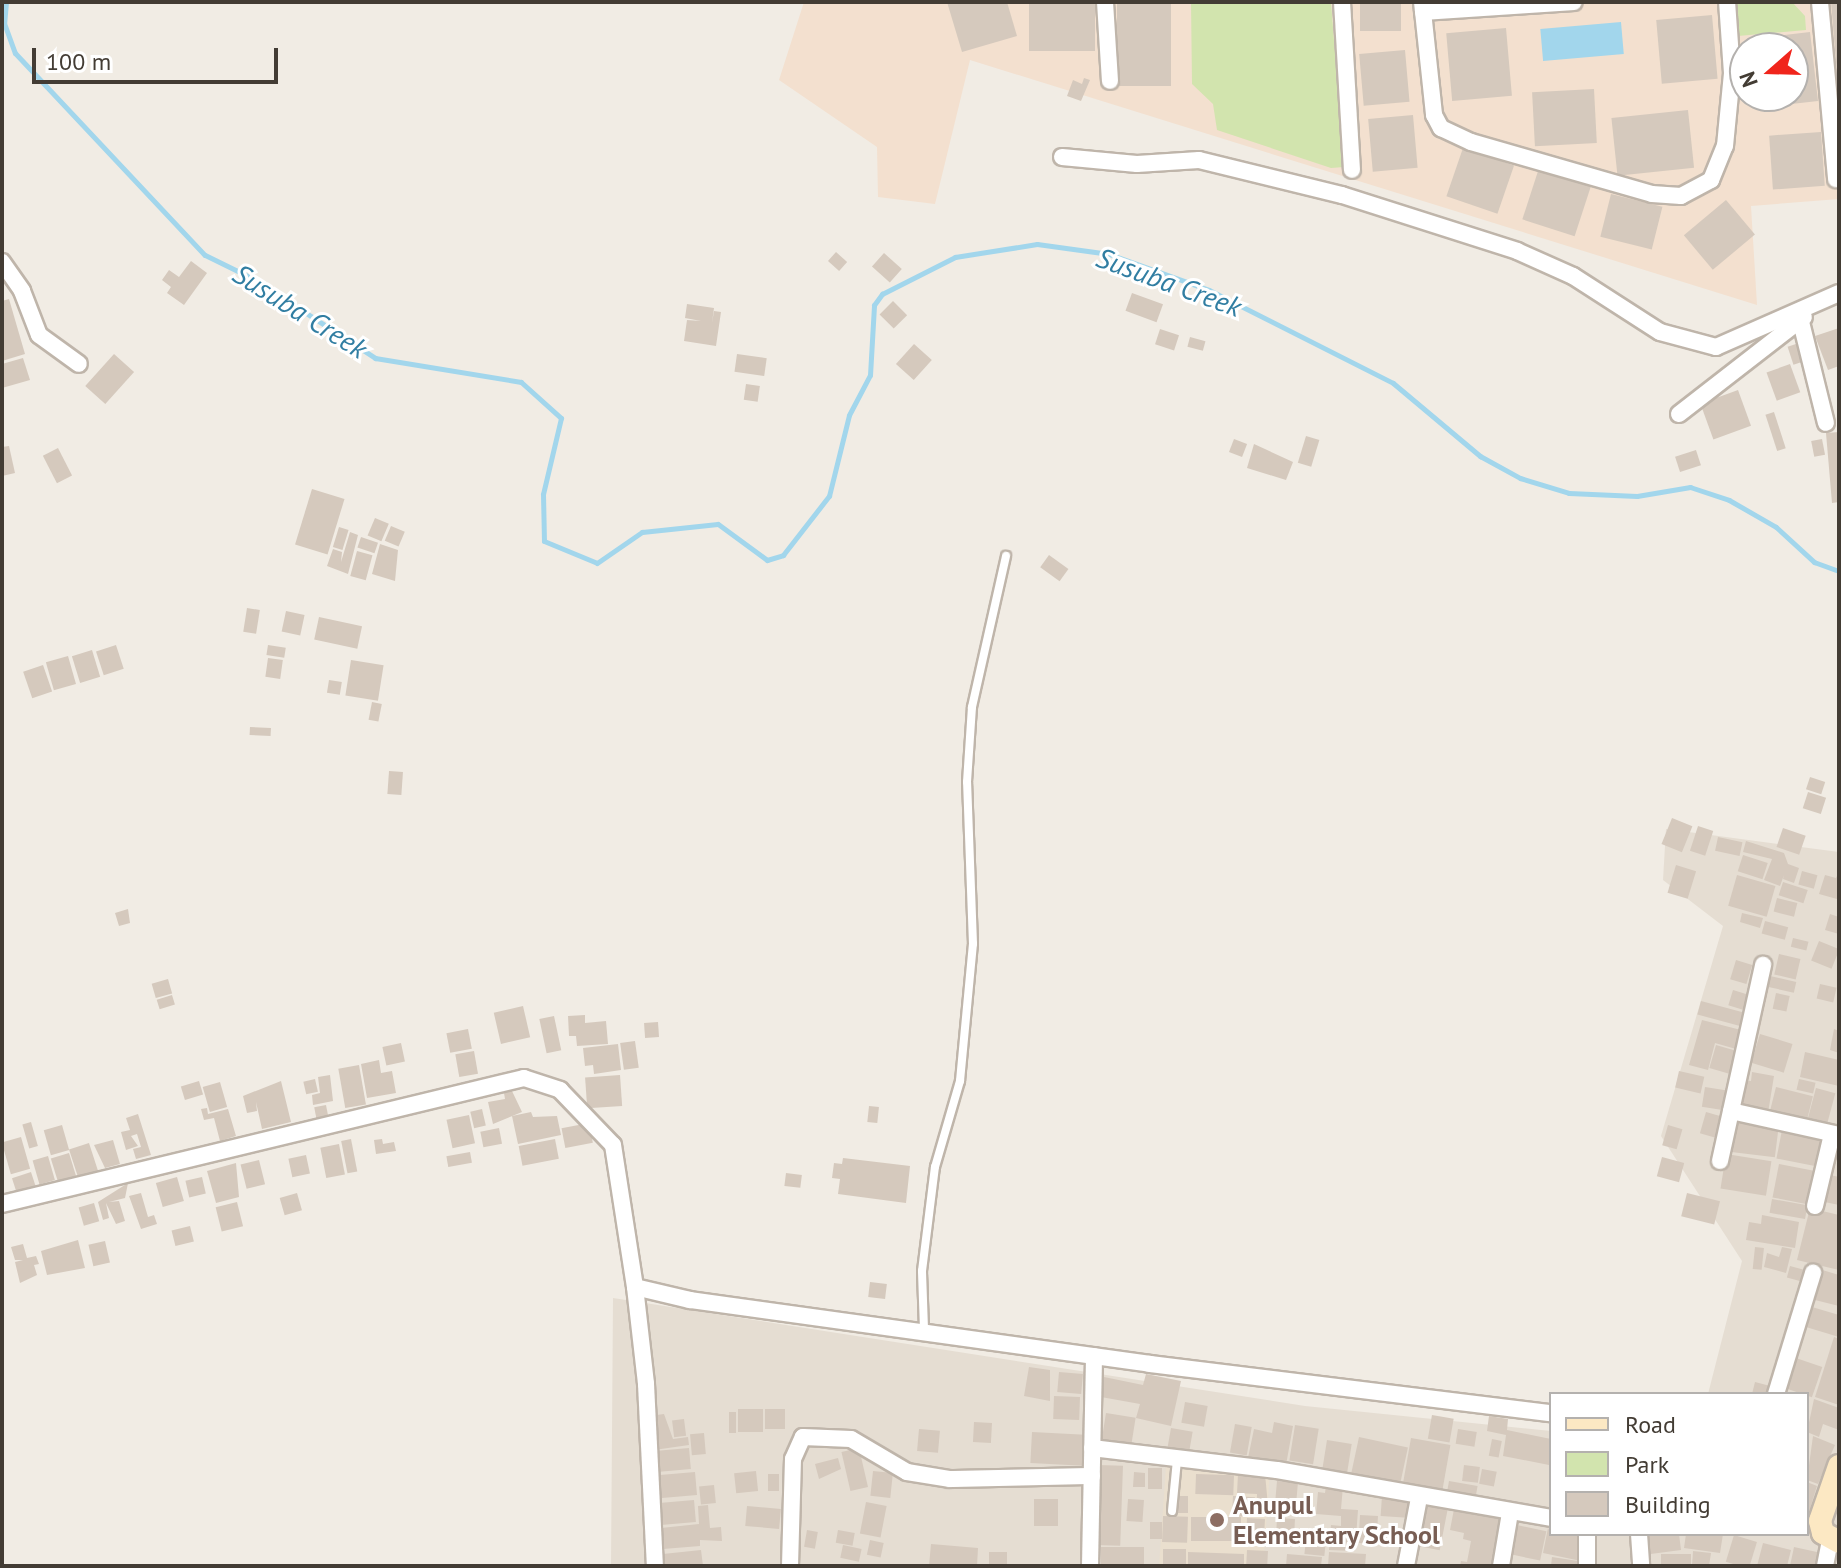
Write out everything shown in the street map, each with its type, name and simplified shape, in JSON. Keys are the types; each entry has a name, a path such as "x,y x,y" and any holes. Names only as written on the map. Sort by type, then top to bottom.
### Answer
{"street":[{"path":"1105,2 1110,81"},
{"path":"1342,2 1352,170"},
{"path":"1574,2 1423,7 1434,115 1441,128 1471,142 1652,194 1681,196 1711,180 1725,146 1732,73 1727,2"},
{"path":"1820,2 1836,179"},
{"path":"1062,157 1137,164 1199,160 1342,195 1517,251 1573,276 1660,332 1716,347 1839,293"},
{"path":"2,262 22,291 39,335 79,364"},
{"path":"1679,414 1800,318 1839,304"},
{"path":"1800,318 1826,423"},
{"path":"1720,1161 1763,965"},
{"path":"2,1204 503,1081 535,1079 560,1090 613,1145 646,1384 655,1566"},
{"path":"1731,1111 1835,1134 1815,1206"},
{"path":"1777,1392 1813,1273"},
{"path":"635,1287 690,1300 924,1329 1094,1356 1549,1413"},
{"path":"1090,1566 1094,1356"},
{"path":"790,1566 793,1459 803,1437 851,1439 907,1472 950,1479 1092,1476"},
{"path":"1092,1448 1277,1470 1419,1498 1549,1518"},
{"path":"1825,1566 1825,1537 1820,1521 1839,1466"},
{"path":"1406,1566 1419,1498"},
{"path":"1501,1566 1510,1513"},
{"path":"1587,1536 1587,1566"},
{"path":"1639,1536 1641,1566"}],"lane":[{"path":"924,1329 924,1256 935,1167 960,1081 973,944 967,782 972,707 1006,556"},
{"path":"1172,1511 1177,1460"}],"shaded area":[{"path":"804,2 1839,2 1839,199 1751,206 1757,305 970,60 935,204 878,197 877,147 779,80"},
{"path":"1666,829 1839,852 1839,1566 611,1566 613,1298 1305,1406 1549,1431 1549,1536 1809,1536 1809,1392 1709,1392 1742,1261 1661,1136 1723,926 1663,880"},
{"name":"Anupul Elementary School","path":"1166,1466 1270,1473 1263,1566 1159,1566"}],"green space":[{"path":"1191,2 1331,2 1344,167 1331,168 1217,130 1213,104 1192,84"},
{"path":"1792,2 1805,16 1806,30 1738,32 1737,4"}],"water":[{"path":"1621,22 1624,54 1543,61 1540,29"}],"building":[{"path":"947,2 1007,2 1017,36 962,52"},
{"path":"1029,2 1095,2 1095,51 1029,51"},
{"path":"1117,2 1171,2 1171,86 1117,86"},
{"path":"1360,2 1401,2 1401,31 1360,31"},
{"path":"1831,2 1839,2 1839,74 1837,74"},
{"path":"1712,15 1718,79 1662,84 1656,20"},
{"path":"1506,28 1512,96 1452,101 1446,33"},
{"path":"1809,32 1818,101 1809,102"},
{"path":"1405,50 1410,102 1364,106 1359,54"},
{"path":"1084,78 1090,80 1081,101 1067,96 1073,80 1082,84"},
{"path":"1594,89 1597,143 1535,146 1532,92"},
{"path":"1688,110 1694,168 1617,176 1611,118"},
{"path":"1413,115 1418,168 1373,172 1368,119"},
{"path":"1821,132 1825,186 1773,189 1769,136"},
{"path":"1463,148 1514,166 1497,214 1446,196"},
{"path":"1539,168 1591,185 1575,236 1522,219"},
{"path":"1611,194 1662,207 1652,250 1600,237"},
{"path":"1726,200 1755,234 1713,270 1684,235"},
{"path":"836,252 847,262 839,271 828,261"},
{"path":"884,253 902,269 890,282 872,266"},
{"path":"191,261 207,273 184,305 167,293 171,287 162,280 169,270 179,277"},
{"path":"1132,293 1163,304 1157,322 1126,311"},
{"path":"9,299 25,354 2,361 2,301"},
{"path":"893,301 907,315 894,329 880,314"},
{"path":"687,304 714,308 712,323 714,311 721,312 716,346 684,341 687,320 701,321 685,318"},
{"path":"1839,328 1839,366 1828,370 1815,336"},
{"path":"1160,329 1179,335 1174,350 1155,344"},
{"path":"1190,337 1205,341 1203,351 1187,347"},
{"path":"1799,343 1805,361 1793,365 1788,347"},
{"path":"914,344 932,360 914,380 896,364"},
{"path":"114,354 134,372 105,404 85,386"},
{"path":"737,354 767,358 764,376 734,372"},
{"path":"23,358 30,380 2,388 2,364"},
{"path":"1790,364 1800,392 1777,401 1767,373"},
{"path":"746,384 760,386 758,402 744,400"},
{"path":"1738,390 1751,426 1713,439 1700,404"},
{"path":"1774,412 1786,448 1777,451 1765,415"},
{"path":"1839,432 1839,502 1832,503 1826,433"},
{"path":"1306,436 1319,440 1311,467 1298,463"},
{"path":"1234,439 1247,444 1242,457 1229,452"},
{"path":"1822,439 1825,455 1814,457 1811,441"},
{"path":"1254,444 1293,462 1286,480 1247,468"},
{"path":"9,446 15,473 2,476 2,447"},
{"path":"58,448 72,476 57,483 43,456"},
{"path":"1696,450 1701,465 1680,472 1675,457"},
{"path":"312,489 345,499 328,554 295,544"},
{"path":"375,518 389,524 381,541 368,535"},
{"path":"391,526 405,532 399,547 385,541"},
{"path":"339,527 349,530 342,550 333,547"},
{"path":"350,532 358,535 348,574 327,566 333,549 342,552 341,562"},
{"path":"361,537 378,543 374,553 357,547"},
{"path":"380,544 398,550 395,581 372,574"},
{"path":"357,551 372,555 366,580 350,576"},
{"path":"1049,555 1068,569 1060,581 1040,567"},
{"path":"247,608 260,610 256,634 243,632"},
{"path":"286,611 305,615 300,635 282,632"},
{"path":"319,617 362,626 357,649 314,639"},
{"path":"116,645 124,669 104,675 96,651"},
{"path":"268,645 286,648 284,658 266,655"},
{"path":"92,650 100,677 80,683 72,656"},
{"path":"68,656 76,684 54,690 46,662"},
{"path":"268,658 283,660 280,679 265,677"},
{"path":"351,660 384,665 378,701 345,696"},
{"path":"43,665 52,691 32,698 23,672"},
{"path":"329,680 342,682 340,695 327,693"},
{"path":"372,702 382,704 378,722 369,720"},
{"path":"250,727 271,728 271,736 250,735"},
{"path":"389,771 403,772 401,795 387,794"},
{"path":"1810,777 1825,782 1821,794 1806,789"},
{"path":"1808,792 1826,798 1821,814 1803,808"},
{"path":"1672,818 1692,826 1682,852 1662,844"},
{"path":"1698,826 1713,831 1705,856 1690,851"},
{"path":"1783,828 1806,836 1799,855 1776,847"},
{"path":"1718,837 1742,842 1740,856 1715,851"},
{"path":"1746,841 1784,853 1788,864 1799,868 1794,883 1783,879 1784,875 1780,886 1764,880 1772,859 1743,852"},
{"path":"1743,855 1768,863 1762,879 1738,871"},
{"path":"1676,865 1696,871 1688,899 1668,893"},
{"path":"1802,871 1817,875 1814,889 1798,885"},
{"path":"1839,872 1837,899 1819,894 1825,875 1836,878"},
{"path":"1737,875 1775,886 1767,917 1728,906"},
{"path":"1783,882 1808,890 1803,903 1779,895"},
{"path":"1777,898 1797,903 1794,917 1774,912"},
{"path":"128,909 130,923 119,926 115,913"},
{"path":"1742,913 1763,918 1760,928 1740,922"},
{"path":"1830,914 1839,917 1839,934 1825,930"},
{"path":"1765,921 1788,927 1785,940 1762,934"},
{"path":"1793,938 1809,942 1806,951 1791,947"},
{"path":"1819,941 1839,949 1832,969 1811,960"},
{"path":"1779,954 1800,959 1796,979 1774,974"},
{"path":"1736,960 1752,965 1746,984 1730,979"},
{"path":"1770,976 1796,982 1794,993 1768,987"},
{"path":"168,979 172,993 156,998 152,984"},
{"path":"1820,984 1837,988 1833,1002 1817,999"},
{"path":"1733,990 1749,995 1745,1010 1728,1005"},
{"path":"1776,993 1790,996 1786,1012 1773,1009"},
{"path":"172,995 175,1005 160,1009 157,1000"},
{"path":"1701,1001 1746,1013 1743,1027 1697,1015"},
{"path":"523,1006 530,1037 501,1044 494,1013"},
{"path":"585,1015 585,1023 606,1021 608,1044 577,1046 576,1036 569,1036 568,1016"},
{"path":"554,1016 561,1050 547,1053 539,1019"},
{"path":"1702,1020 1741,1030 1736,1049 1715,1043 1708,1070 1689,1065"},
{"path":"658,1022 659,1037 645,1038 644,1023"},
{"path":"468,1029 472,1049 450,1053 446,1033"},
{"path":"1834,1029 1839,1031 1839,1053 1830,1050"},
{"path":"1760,1034 1793,1044 1784,1073 1751,1063"},
{"path":"635,1041 639,1068 624,1070 620,1043"},
{"path":"401,1043 405,1062 386,1066 382,1047"},
{"path":"618,1044 621,1070 594,1074 593,1065 585,1066 583,1048"},
{"path":"1716,1045 1741,1052 1734,1075 1709,1068"},
{"path":"474,1051 478,1074 459,1077 455,1054"},
{"path":"1805,1052 1839,1060 1839,1086 1800,1077"},
{"path":"379,1060 381,1073 392,1071 396,1093 367,1098 361,1064"},
{"path":"359,1065 366,1104 345,1108 338,1069"},
{"path":"1679,1071 1704,1077 1701,1093 1675,1088"},
{"path":"1752,1072 1774,1076 1768,1113 1739,1108 1744,1080 1751,1081"},
{"path":"330,1075 333,1101 313,1105 312,1095 320,1093 318,1077"},
{"path":"620,1075 622,1106 587,1108 585,1077"},
{"path":"315,1079 318,1092 306,1094 303,1082"},
{"path":"1799,1079 1816,1083 1813,1094 1797,1090"},
{"path":"199,1081 203,1094 185,1100 181,1087"},
{"path":"281,1081 291,1122 262,1129 256,1102 257,1111 247,1113 243,1096"},
{"path":"220,1082 227,1107 210,1112 203,1087"},
{"path":"1705,1087 1729,1091 1726,1111 1702,1107"},
{"path":"1776,1087 1813,1096 1806,1124 1769,1115"},
{"path":"1816,1088 1835,1093 1825,1130 1806,1125"},
{"path":"512,1091 522,1112 493,1124 488,1102 505,1099 504,1093"},
{"path":"326,1105 329,1120 317,1122 314,1107"},
{"path":"869,1106 879,1107 877,1123 867,1122"},
{"path":"207,1108 208,1114 228,1109 236,1136 220,1141 214,1118 204,1120 201,1109"},
{"path":"482,1109 486,1126 474,1128 470,1112"},
{"path":"531,1112 533,1117 557,1116 561,1135 518,1144 512,1116"},
{"path":"1706,1112 1724,1117 1718,1138 1700,1133"},
{"path":"138,1114 151,1155 136,1159 133,1149 141,1147 137,1134 131,1136 138,1146 126,1150 121,1132 130,1130 126,1118"},
{"path":"469,1115 475,1143 453,1148 447,1120"},
{"path":"1733,1121 1779,1127 1775,1157 1729,1152"},
{"path":"31,1122 38,1146 29,1149 22,1124"},
{"path":"589,1123 593,1143 565,1148 562,1128"},
{"path":"62,1125 69,1150 51,1155 44,1130"},
{"path":"1668,1125 1682,1129 1677,1149 1662,1145"},
{"path":"499,1128 502,1144 483,1147 480,1132"},
{"path":"1782,1130 1824,1138 1819,1167 1776,1158"},
{"path":"21,1137 30,1169 11,1174 2,1142"},
{"path":"351,1139 357,1171 347,1173 341,1141"},
{"path":"382,1139 383,1144 394,1142 396,1151 376,1154 374,1140"},
{"path":"555,1139 559,1159 522,1166 519,1146"},
{"path":"113,1140 120,1164 105,1168 94,1145"},
{"path":"89,1143 99,1174 79,1181 69,1149"},
{"path":"339,1144 345,1174 326,1178 320,1148"},
{"path":"470,1152 472,1163 448,1167 446,1156"},
{"path":"69,1153 77,1180 59,1185 51,1159"},
{"path":"1726,1154 1771,1161 1766,1196 1721,1189"},
{"path":"306,1155 310,1174 292,1177 288,1159"},
{"path":"48,1156 55,1180 40,1184 33,1160"},
{"path":"1662,1157 1684,1163 1679,1182 1657,1176"},
{"path":"843,1158 910,1166 906,1203 838,1194 840,1179 832,1178 834,1163 842,1164"},
{"path":"259,1160 265,1184 247,1189 241,1165"},
{"path":"236,1163 239,1197 216,1203 207,1171"},
{"path":"1779,1164 1816,1171 1810,1205 1773,1197"},
{"path":"31,1172 37,1191 18,1197 12,1178"},
{"path":"786,1173 802,1175 800,1188 784,1186"},
{"path":"1826,1174 1839,1177 1839,1205 1820,1201"},
{"path":"177,1177 184,1201 163,1207 156,1183"},
{"path":"202,1177 206,1194 189,1197 185,1181"},
{"path":"128,1183 125,1198 109,1202 119,1201 125,1221 116,1224 106,1203 109,1218 103,1220 98,1202"},
{"path":"141,1193 148,1217 154,1215 157,1224 141,1229 129,1196"},
{"path":"297,1193 302,1210 285,1215 280,1198"},
{"path":"1687,1193 1720,1201 1714,1225 1681,1216"},
{"path":"1772,1199 1807,1205 1805,1219 1770,1213"},
{"path":"237,1202 243,1226 222,1232 216,1207"},
{"path":"94,1203 99,1221 84,1226 79,1207"},
{"path":"1810,1208 1839,1215 1839,1270 1797,1260"},
{"path":"1762,1215 1799,1222 1795,1248 1746,1240 1749,1222 1761,1224"},
{"path":"190,1226 194,1242 175,1246 172,1231"},
{"path":"78,1240 85,1268 47,1275 41,1251"},
{"path":"105,1241 110,1262 93,1266 88,1245"},
{"path":"23,1244 27,1258 36,1256 39,1264 34,1265 37,1275 20,1283 15,1262 23,1260 15,1260 11,1247"},
{"path":"1755,1247 1764,1248 1762,1270 1753,1269"},
{"path":"1782,1247 1792,1249 1786,1273 1764,1267 1767,1253 1779,1257"},
{"path":"1790,1266 1809,1271 1806,1283 1787,1278"},
{"path":"1819,1269 1839,1275 1839,1306 1811,1299"},
{"path":"870,1282 887,1284 885,1299 868,1297"},
{"path":"1812,1307 1839,1315 1839,1337 1806,1327"},
{"path":"1834,1337 1839,1339 1839,1405 1815,1397"},
{"path":"1793,1357 1822,1367 1812,1397 1809,1392 1783,1387"},
{"path":"1029,1367 1050,1370 1050,1401 1024,1396"},
{"path":"1059,1372 1083,1374 1081,1394 1057,1392"},
{"path":"1146,1374 1181,1381 1171,1426 1136,1418 1140,1404 1101,1397 1104,1377 1143,1385"},
{"path":"1755,1382 1774,1387 1773,1392 1752,1392"},
{"path":"1054,1396 1080,1397 1079,1420 1053,1419"},
{"path":"1814,1399 1839,1408 1839,1430 1823,1424 1819,1437 1809,1433"},
{"path":"1185,1402 1208,1406 1204,1427 1181,1423"},
{"path":"738,1409 763,1409 763,1432 738,1432"},
{"path":"765,1409 785,1409 785,1429 765,1429"},
{"path":"729,1412 736,1412 736,1433 729,1433"},
{"path":"1106,1413 1136,1418 1131,1444 1102,1440"},
{"path":"664,1414 673,1439 688,1437 689,1445 654,1450 649,1416"},
{"path":"1432,1415 1454,1419 1449,1442 1428,1439"},
{"path":"1489,1416 1508,1419 1507,1430 1549,1439 1549,1465 1503,1456 1506,1435 1487,1431"},
{"path":"684,1419 686,1436 674,1437 672,1420"},
{"path":"974,1422 992,1423 991,1443 973,1442"},
{"path":"1274,1422 1293,1426 1286,1465 1248,1458 1254,1429 1272,1433"},
{"path":"1235,1424 1252,1427 1247,1456 1230,1453"},
{"path":"1295,1425 1319,1429 1313,1464 1289,1461"},
{"path":"1171,1428 1193,1432 1188,1456 1167,1453"},
{"path":"919,1429 940,1431 938,1453 917,1451"},
{"path":"1458,1429 1477,1432 1474,1447 1456,1444"},
{"path":"1032,1432 1085,1435 1083,1466 1030,1463"},
{"path":"704,1433 706,1454 692,1455 690,1434"},
{"path":"1813,1436 1835,1445 1818,1484 1809,1481"},
{"path":"1359,1437 1408,1447 1399,1489 1350,1479"},
{"path":"1411,1438 1450,1445 1442,1492 1403,1485"},
{"path":"1492,1439 1502,1441 1499,1458 1489,1456"},
{"path":"1327,1440 1352,1444 1347,1476 1322,1472"},
{"path":"689,1448 691,1469 654,1472 652,1451"},
{"path":"859,1448 868,1487 850,1491 841,1452"},
{"path":"838,1458 841,1469 819,1479 815,1464"},
{"path":"1098,1465 1123,1466 1120,1546 1095,1545"},
{"path":"1464,1465 1480,1467 1478,1483 1462,1481"},
{"path":"1148,1468 1162,1468 1162,1489 1148,1489"},
{"path":"1482,1469 1497,1472 1494,1487 1479,1484"},
{"path":"756,1471 758,1491 736,1493 734,1473"},
{"path":"873,1471 893,1473 890,1498 870,1496"},
{"path":"695,1472 697,1495 656,1498 654,1476"},
{"path":"1134,1472 1145,1473 1145,1487 1133,1487"},
{"path":"768,1474 779,1474 779,1491 768,1491"},
{"path":"1196,1474 1234,1475 1233,1495 1195,1494"},
{"path":"1238,1474 1265,1474 1269,1516 1256,1516 1257,1494 1237,1493"},
{"path":"1277,1481 1298,1483 1295,1515 1274,1513"},
{"path":"1449,1481 1478,1486 1474,1504 1446,1499"},
{"path":"1809,1483 1817,1486 1809,1512"},
{"path":"714,1485 716,1503 701,1504 699,1487"},
{"path":"1326,1485 1343,1486 1341,1509 1358,1510 1355,1551 1329,1550 1331,1525 1341,1526 1341,1516 1316,1514 1318,1492 1325,1493"},
{"path":"1175,1496 1188,1496 1188,1513 1175,1513"},
{"path":"1233,1496 1255,1497 1254,1517 1232,1516"},
{"path":"1382,1496 1409,1498 1408,1518 1381,1516"},
{"path":"1034,1499 1058,1499 1058,1526 1034,1526"},
{"path":"1128,1499 1144,1500 1142,1522 1126,1521"},
{"path":"694,1500 696,1522 658,1525 656,1503"},
{"path":"866,1502 887,1506 881,1537 860,1533"},
{"path":"708,1505 710,1528 721,1527 722,1541 700,1540 700,1546 663,1549 661,1528 699,1524 698,1506"},
{"path":"1422,1505 1448,1510 1440,1550 1414,1545"},
{"path":"747,1506 781,1509 779,1529 745,1526"},
{"path":"1454,1509 1504,1516 1493,1566 1460,1566 1461,1561 1467,1562 1471,1541 1463,1539 1464,1533 1450,1530"},
{"path":"1360,1515 1378,1516 1377,1544 1359,1543"},
{"path":"1163,1516 1188,1517 1187,1543 1162,1542"},
{"path":"1191,1517 1241,1517 1241,1541 1191,1541"},
{"path":"1247,1518 1265,1519 1264,1539 1246,1538"},
{"path":"1277,1518 1295,1519 1294,1545 1276,1544"},
{"path":"1150,1522 1162,1522 1162,1539 1150,1539"},
{"path":"1517,1525 1546,1531 1540,1561 1511,1554"},
{"path":"1548,1528 1549,1536 1586,1536 1581,1561 1543,1553"},
{"path":"807,1530 818,1532 815,1549 804,1547"},
{"path":"838,1530 855,1533 852,1546 836,1543"},
{"path":"1640,1536 1679,1536 1681,1550 1643,1555"},
{"path":"1686,1536 1723,1536 1720,1553 1684,1548"},
{"path":"1734,1536 1757,1542 1750,1566 1726,1562"},
{"path":"1306,1539 1326,1541 1324,1556 1304,1554"},
{"path":"870,1540 884,1543 881,1558 867,1555"},
{"path":"1763,1543 1791,1550 1787,1566 1757,1566"},
{"path":"931,1544 978,1548 977,1566 929,1566"},
{"path":"843,1545 862,1549 859,1562 840,1558"},
{"path":"1101,1547 1144,1547 1144,1566 1101,1566"},
{"path":"1794,1547 1826,1554 1823,1566 1790,1566"},
{"path":"1163,1549 1186,1549 1186,1566 1163,1566"},
{"path":"701,1550 703,1566 664,1566 663,1554"},
{"path":"1247,1550 1268,1551 1267,1566 1246,1566"},
{"path":"1693,1551 1711,1553 1709,1566 1692,1566"},
{"path":"989,1552 1007,1552 1007,1566 989,1566"},
{"path":"1188,1552 1244,1554 1244,1566 1188,1566"},
{"path":"1329,1552 1366,1554 1365,1566 1328,1566"},
{"path":"1287,1554 1322,1557 1321,1566 1286,1566"},
{"path":"1661,1554 1691,1554 1691,1565 1661,1565"},
{"path":"1552,1557 1578,1561 1577,1566 1551,1566"}],"waterway":[{"name":"Susuba Creek","path":"6,2 4,23 15,53 205,255 254,279 375,358 521,382 561,418 543,494 544,541 597,563 642,532 718,524 767,560 783,555 829,496 849,415 870,375 874,305 882,294 955,257 1037,244 1109,254 1209,290 1393,383 1480,456 1520,478 1569,493 1637,496 1690,487 1729,500 1776,527 1814,562 1839,571"}],"place":[{"name":"Anupul Elementary School","path":"1217,1520"}]}
